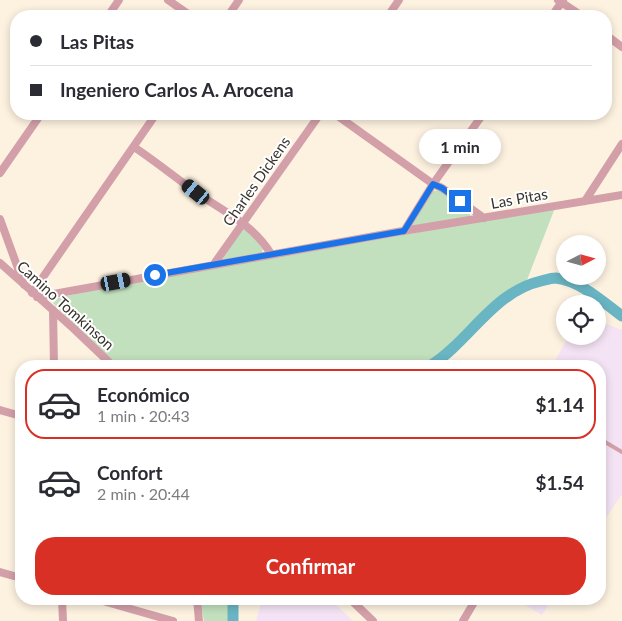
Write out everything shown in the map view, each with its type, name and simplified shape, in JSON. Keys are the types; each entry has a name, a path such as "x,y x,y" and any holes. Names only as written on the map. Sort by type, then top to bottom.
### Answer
{"street":[{"path":"168,0 182,10"},
{"path":"561,1 574,10"},
{"path":"0,173 37,120"},
{"path":"35,295 152,120"},
{"name":"Charles Dickens","path":"214,264 316,120"},
{"path":"342,120 484,218"},
{"path":"404,231 433,184 479,120"},
{"path":"585,200 622,144"},
{"path":"134,147 243,223 261,239 271,254"},
{"name":"Las Pitas","path":"35,295 622,194"},
{"path":"0,219 24,285"},
{"name":"Camino Tomkinson","path":"0,264 107,360"},
{"path":"53,310 54,360"},
{"path":"0,410 15,414"},
{"path":"0,572 15,576"},
{"path":"62,605 63,621"},
{"path":"117,605 173,621"},
{"path":"198,605 199,621"},
{"path":"356,605 373,621"},
{"path":"463,621 472,605"}],"lane":[{"path":"606,443 622,452"}],"shaded area":[{"path":"606,324 622,330 622,494 606,518 606,360 555,360 564,345 606,345"},
{"path":"260,605 336,605 353,621 256,621"},
{"path":"525,605 548,605 542,615"}],"green space":[{"path":"441,190 470,212 470,217 411,227 433,191"},
{"path":"555,208 527,280 499,300 479,323 462,338 431,360 109,360 53,303 58,298 98,289"},
{"path":"242,229 246,229 263,247 262,253 222,260"},
{"path":"201,605 229,605 230,621 204,621"}],"waterway":[{"path":"438,360 509,295 524,287 546,280 556,278 574,283 622,316"},
{"path":"233,605 233,621"}],"route":[{"path":"155,275 404,231 433,184 439,186 460,201"}]}
